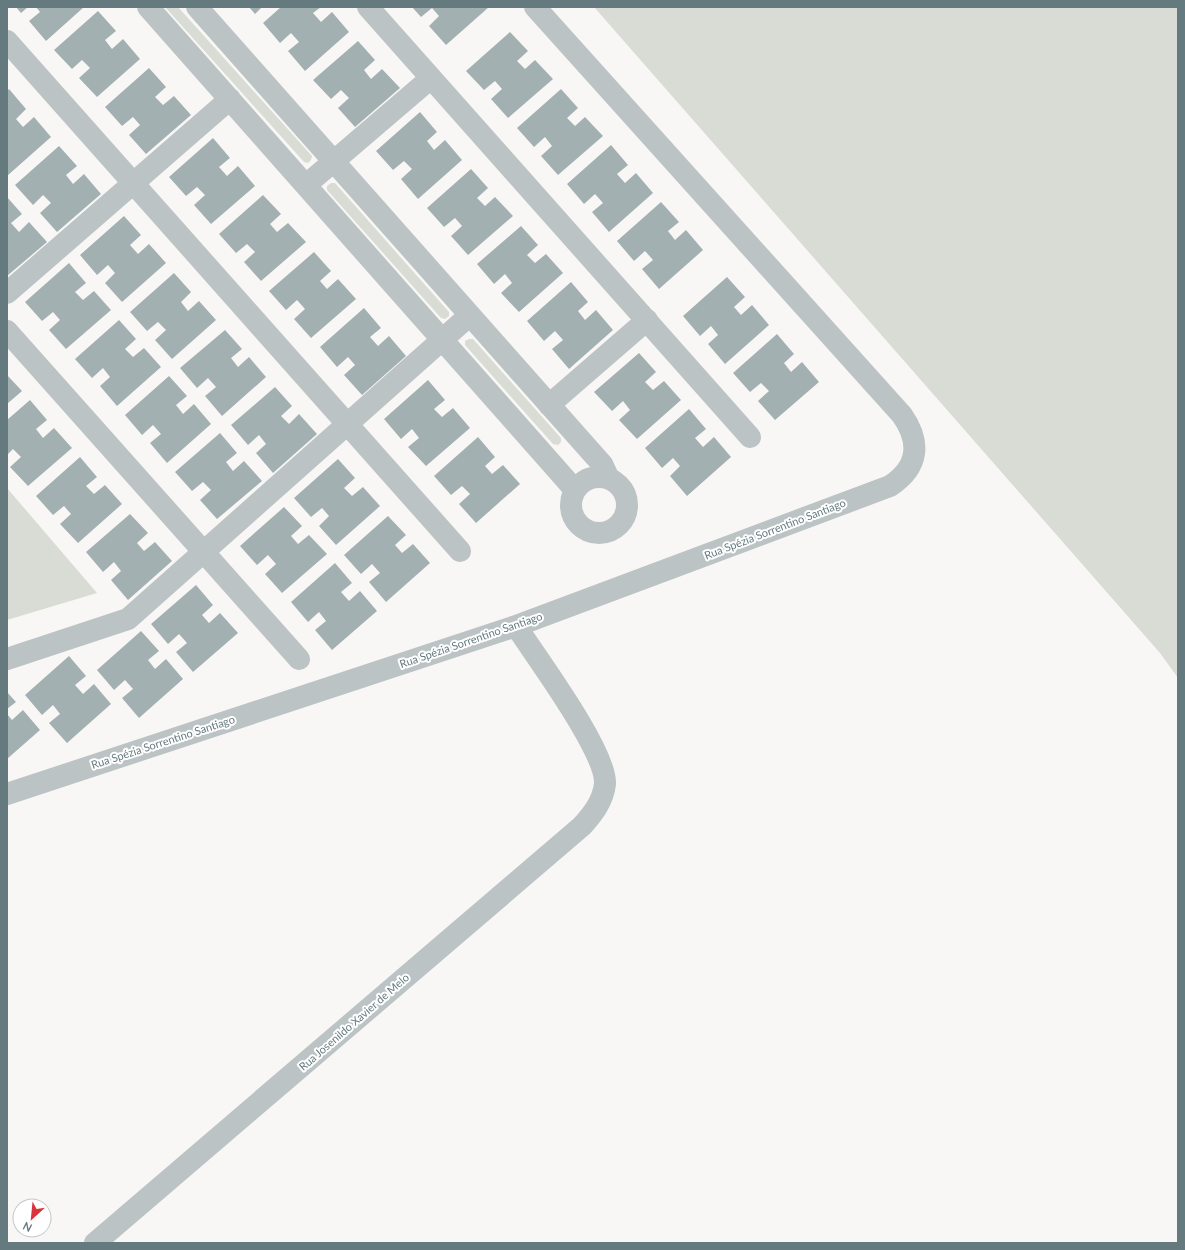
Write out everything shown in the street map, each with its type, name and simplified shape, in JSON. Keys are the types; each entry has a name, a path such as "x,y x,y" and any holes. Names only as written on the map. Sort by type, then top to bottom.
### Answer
{"street":[{"path":"148,7 575,490"},
{"path":"196,7 602,464 609,479"},
{"path":"368,7 750,437"},
{"name":"Rua Spézia Sorrentino Santiago","path":"7,794 516,626 890,486 904,475 915,453 914,436 902,415 535,7"},
{"path":"7,41 460,551"},
{"path":"306,185 431,78"},
{"path":"7,293 230,99"},
{"path":"7,659 128,619 442,338 470,315"},
{"path":"549,404 646,320"},
{"path":"7,331 299,659"},
{"path":"600,477 609,479 618,484 624,492 627,502 626,511 616,528 607,532 597,533 588,531 579,526 573,518 570,509 571,499 575,490 581,483 590,478 600,477"},
{"name":"Rua Josenildo Xavier de Melo","path":"95,1243 582,826 592,815 603,793 604,774 596,752 586,732 516,626"}],"shaded area":[{"path":"165,7 178,7 312,156 308,163 304,162"},
{"path":"594,7 1178,7 1178,678 1160,653"},
{"path":"331,183 335,183 449,312 449,316 445,319 441,318 327,190 327,186"},
{"path":"473,339 561,438 561,442 558,445 553,444 465,345 465,341"},
{"path":"7,488 97,593 7,620"}],"building":[{"path":"16,7 28,7 21,13"},
{"path":"36,7 84,7 46,41 29,21 40,12"},
{"path":"249,7 262,7 255,14"},
{"path":"281,7 321,7 313,13 321,22 332,12 349,32 305,71 288,51 299,42 291,33 280,43 263,23"},
{"path":"412,7 489,7 446,45 429,26 439,16 432,8 421,17"},
{"path":"98,11 116,31 105,40 112,49 123,39 140,59 97,97 79,78 90,68 82,60 72,69 54,50"},
{"path":"510,32 528,51 517,61 525,69 535,60 553,79 508,118 491,99 502,89 495,81 484,90 466,71"},
{"path":"358,41 375,60 364,70 371,79 382,69 400,88 355,127 338,108 349,98 341,90 331,99 313,80"},
{"path":"149,68 166,87 155,97 163,105 174,96 191,115 146,154 129,135 140,125 133,117 122,126 105,107"},
{"path":"9,89 26,109 16,119 23,127 34,117 51,137 7,176 7,91"},
{"path":"561,89 578,108 567,118 575,126 585,117 603,136 558,175 541,156 552,146 545,137 534,147 517,128"},
{"path":"420,112 437,132 427,141 434,150 445,140 462,160 418,199 401,179 412,169 404,161 393,170 376,151"},
{"path":"213,138 230,158 219,167 227,176 238,166 255,186 211,224 194,205 205,195 197,187 186,196 169,177"},
{"path":"611,145 628,165 617,174 625,183 636,173 653,193 609,232 592,212 603,203 595,194 584,204 567,184"},
{"path":"59,146 77,166 66,175 73,184 84,174 101,194 57,232 40,213 51,203 43,195 33,205 15,185"},
{"path":"471,169 488,188 477,198 485,206 495,197 513,216 468,255 451,236 462,226 455,218 444,227 427,208"},
{"path":"263,195 281,214 270,224 277,232 288,223 306,242 261,281 244,262 255,252 247,244 236,253 219,234"},
{"path":"7,197 22,214 11,223 19,232 29,222 47,242 7,276"},
{"path":"661,202 679,222 668,231 675,240 686,230 703,250 659,289 642,269 653,260 645,251 634,261 617,241"},
{"path":"124,216 141,235 130,245 138,254 149,244 166,263 122,302 105,283 115,273 108,265 97,275 80,255"},
{"path":"521,226 538,245 527,255 535,263 546,254 563,273 519,312 501,293 512,283 505,274 494,284 477,264"},
{"path":"314,252 331,271 320,281 327,289 338,279 356,299 311,338 294,319 305,309 297,300 286,310 269,291"},
{"path":"69,263 86,283 75,292 83,300 94,291 111,310 66,349 49,330 60,320 53,312 42,321 25,302"},
{"path":"174,273 191,292 181,302 188,311 199,301 216,320 172,359 155,340 166,330 158,322 147,331 130,312"},
{"path":"727,277 745,297 734,307 741,315 752,305 769,325 725,364 708,344 718,335 711,326 700,336 683,316"},
{"path":"571,282 588,302 578,311 585,320 596,310 613,330 569,369 552,349 563,340 555,331 544,341 527,321"},
{"path":"364,308 381,328 370,337 378,346 389,336 406,356 362,395 344,375 355,365 348,357 337,367 320,347"},
{"path":"119,320 136,339 125,349 133,357 144,348 161,367 117,406 100,386 110,377 103,368 92,378 75,359"},
{"path":"225,330 242,349 231,358 238,367 249,357 266,377 222,416 205,396 216,387 208,378 197,388 180,368"},
{"path":"777,334 794,354 784,363 791,372 802,362 819,382 775,420 758,401 769,391 761,383 750,392 733,373"},
{"path":"639,353 656,372 645,382 653,390 664,381 681,400 637,439 619,420 630,410 623,401 612,411 594,392"},
{"path":"7,375 22,391 7,404"},
{"path":"169,376 187,396 176,405 183,414 194,404 211,424 167,463 150,443 161,434 153,425 142,435 125,415"},
{"path":"428,380 445,400 434,409 442,417 453,408 470,428 426,466 408,447 419,438 412,429 401,439 384,419"},
{"path":"275,387 292,406 281,416 289,424 299,414 317,434 273,473 256,453 266,444 259,435 248,445 231,425"},
{"path":"30,400 47,420 36,429 43,438 54,428 72,448 28,486 10,467 21,457 13,449 7,455 7,420"},
{"path":"689,409 706,429 695,438 703,447 714,437 731,457 687,496 670,476 680,466 673,458 662,468 645,448"},
{"path":"220,433 237,453 226,462 233,471 244,461 262,481 217,519 200,500 211,490 203,482 192,491 175,472"},
{"path":"478,437 495,457 485,466 492,474 503,465 520,484 476,523 459,504 470,494 462,486 451,495 434,476"},
{"path":"80,457 97,477 86,486 94,494 105,485 122,504 78,543 60,524 71,514 64,506 53,515 36,496"},
{"path":"338,459 355,478 344,488 352,496 363,487 380,506 336,545 319,526 329,516 322,508 311,517 294,498"},
{"path":"284,507 302,526 291,536 298,544 309,535 327,554 282,593 265,574 276,564 268,555 257,565 240,546"},
{"path":"130,514 148,533 137,543 144,551 155,542 172,561 128,600 111,580 121,571 114,562 103,572 86,552"},
{"path":"388,516 406,535 395,545 402,553 413,544 430,563 386,602 369,582 380,573 372,564 361,574 344,555"},
{"path":"335,563 352,583 341,592 349,601 360,591 377,611 332,650 315,630 326,621 319,612 308,622 291,602"},
{"path":"196,585 213,605 202,615 209,623 220,613 238,633 193,672 176,652 187,643 179,634 168,644 151,624"},
{"path":"141,631 159,651 148,660 155,669 166,659 183,679 139,718 122,698 133,689 125,680 114,690 97,670"},
{"path":"69,656 86,676 75,685 83,694 94,684 111,704 67,743 49,723 60,714 53,705 42,715 25,695"},
{"path":"7,692 16,702 7,709"},
{"path":"23,710 40,730 7,759 7,714 12,720"}]}
